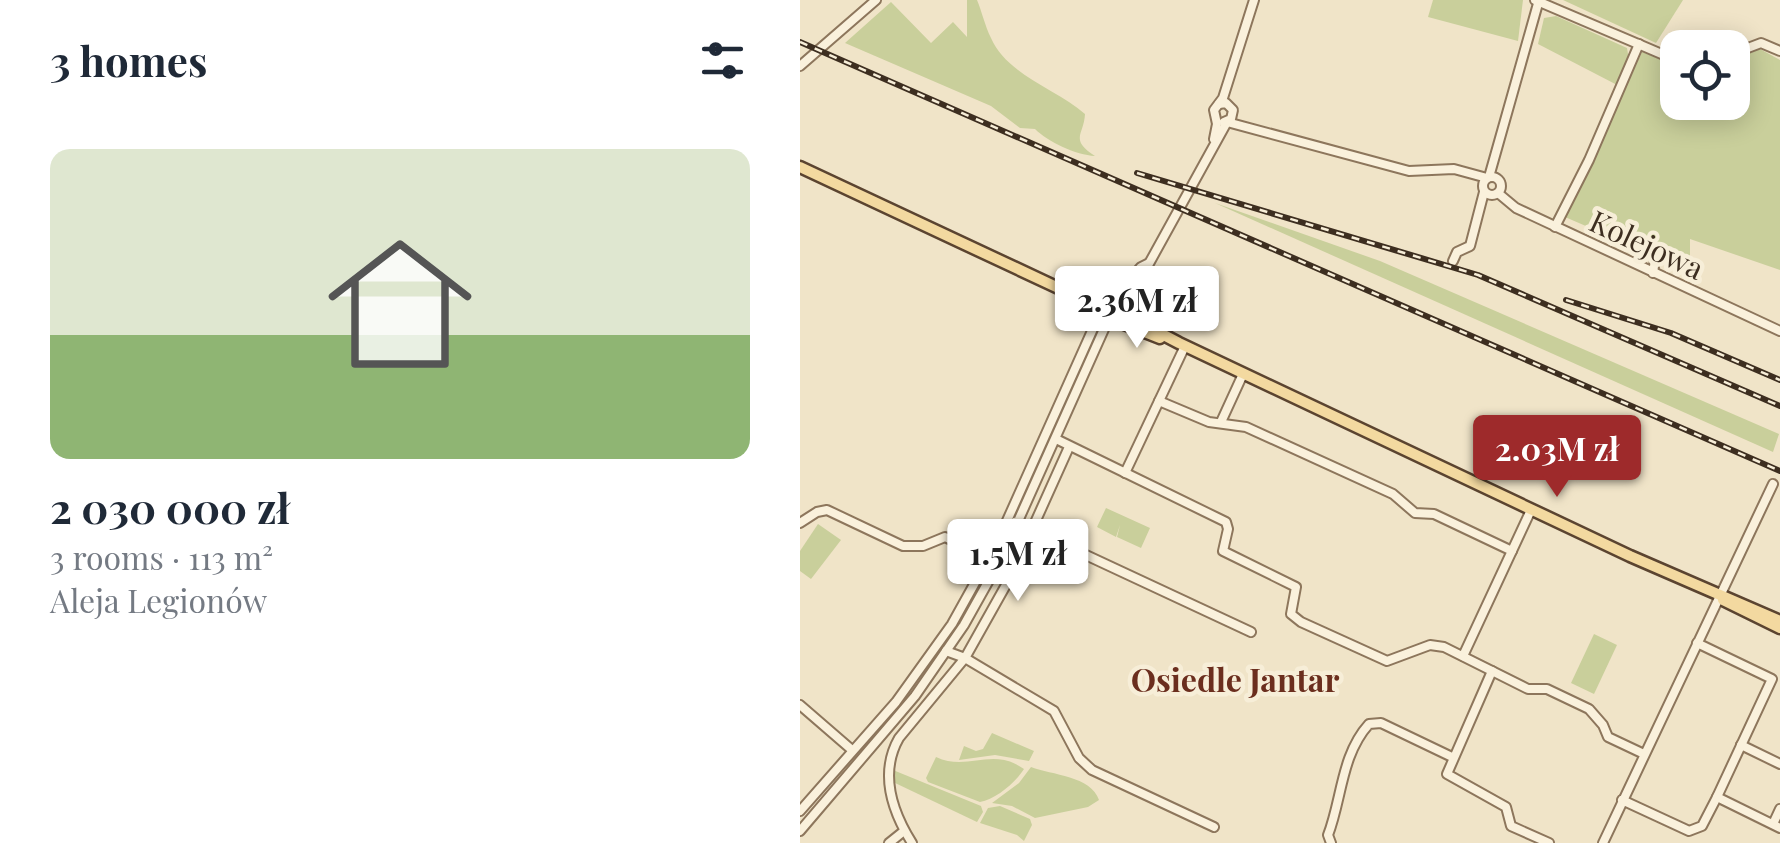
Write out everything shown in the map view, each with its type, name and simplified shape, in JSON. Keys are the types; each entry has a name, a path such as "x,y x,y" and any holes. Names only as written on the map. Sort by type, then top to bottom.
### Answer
{"main road":[{"path":"800,167 1531,510 1780,621"},
{"path":"1718,596 1780,628"}],"street":[{"path":"800,66 876,0"},
{"path":"1213,148 1214,110 1254,0"},
{"path":"1453,261 1456,252 1470,246 1490,186 1538,0 1660,53"},
{"path":"1750,47 1761,42 1780,51"},
{"path":"1555,226 1589,160 1639,44"},
{"path":"800,811 896,702 940,642 990,558 1108,312 1138,282 1227,122 1232,109 1230,71"},
{"path":"1219,104 1232,109 1251,126"},
{"path":"1216,120 1251,126"},
{"name":"Kolejowa","path":"1251,126 1407,170 1454,169 1468,173 1516,208 1780,331"},
{"path":"1653,273 1656,252"},
{"path":"800,831 915,696 986,588 1056,439 1108,312"},
{"path":"1125,472 1182,345"},
{"path":"1221,422 1243,374"},
{"path":"1158,401 1209,422 1246,426 1393,494 1413,511 1432,513 1512,550"},
{"path":"1056,439 1226,522 1224,551 1296,587 1291,610 1300,622 1387,661 1433,645 1528,689 1548,688 1589,709 1608,737 1644,754"},
{"path":"912,843 890,792 892,752 899,738 965,658 1033,530 1069,447"},
{"path":"1602,843 1773,484"},
{"path":"800,523 827,510 899,544 919,546 947,537 990,558"},
{"path":"1463,656 1531,510"},
{"path":"1007,521 1251,632"},
{"path":"940,642 1054,711 1079,758 1092,770 1214,828"},
{"path":"1622,800 1693,832 1702,826 1741,745 1772,679 1696,643"},
{"path":"1492,671 1446,770 1449,778 1506,807 1510,824 1549,843"},
{"path":"800,705 852,750"},
{"path":"1331,843 1328,835 1340,782 1369,724 1381,724 1452,757"},
{"path":"1741,745 1780,764"},
{"path":"1716,798 1776,826 1780,809"},
{"path":"889,843 904,831"}],"green space":[{"path":"967,0 977,0 991,38 1008,62 1085,114 1080,141 1095,156 1063,147 1035,129 1020,128 991,106 845,43 891,2 931,43 953,22 967,37"},
{"path":"1433,0 1523,0 1518,41 1428,17"},
{"path":"1563,0 1683,0 1664,30 1660,30 1656,43"},
{"path":"1556,16 1627,48 1630,66 1621,87 1538,44 1544,18"},
{"path":"1760,49 1780,60 1780,270 1690,239 1690,271 1565,217 1642,52 1660,59 1660,120 1750,120 1750,53"},
{"path":"1215,203 1380,261 1779,434 1773,452"},
{"path":"1106,508 1150,528 1141,548 1117,537 1120,525 1116,537 1097,527"},
{"path":"818,524 841,540 811,579 800,571 800,551"},
{"path":"1594,634 1617,645 1594,694 1571,683"},
{"path":"992,733 1034,751 1029,761 995,755 959,760 964,746 976,751 983,749"},
{"path":"936,757 959,762 1001,760 1024,769 1005,790 980,802 928,782 926,778"},
{"path":"1031,767 1080,781 1099,800 1088,807 1035,818 1012,806 992,803 1019,783"},
{"path":"893,770 981,806 983,812 977,822 893,782"},
{"path":"1000,806 1030,819 1032,825 1024,841 980,823 988,808"}],"railway":[{"path":"800,42 1780,471"},
{"path":"1137,173 1478,275 1780,406"},
{"path":"1566,300 1671,333 1780,380"}],"district":[{"name":"Osiedle Jantar","path":"1235,678"}]}
